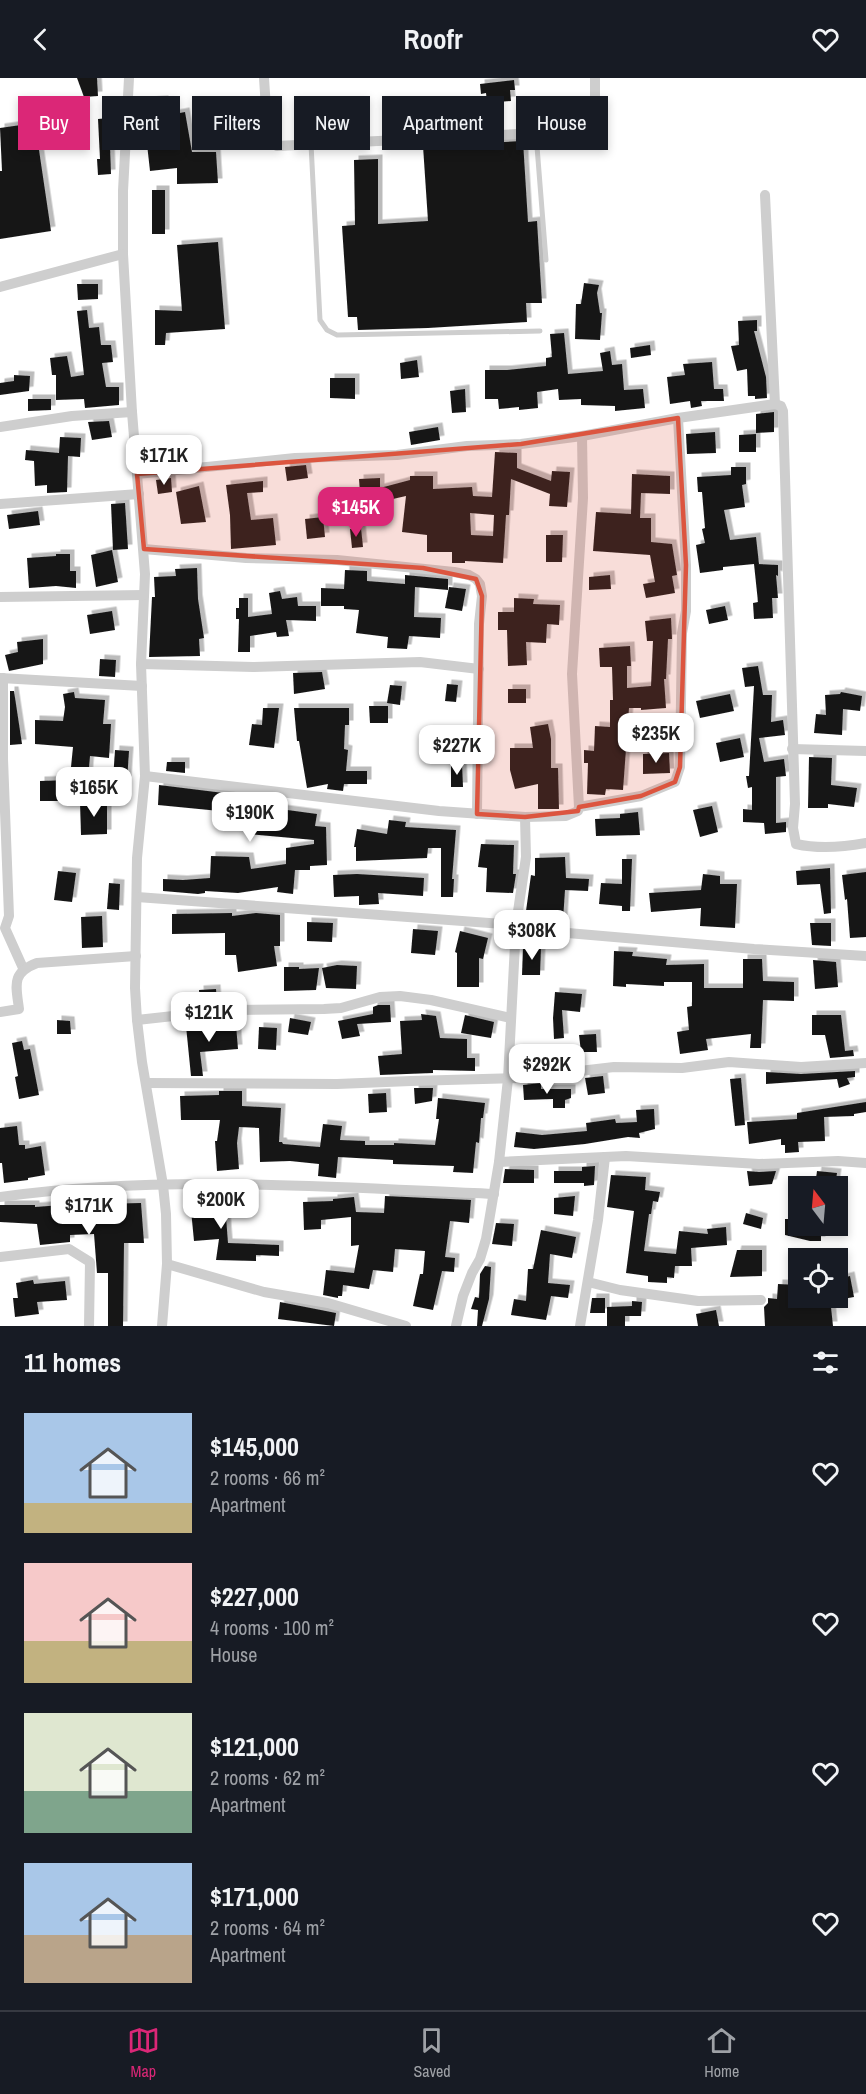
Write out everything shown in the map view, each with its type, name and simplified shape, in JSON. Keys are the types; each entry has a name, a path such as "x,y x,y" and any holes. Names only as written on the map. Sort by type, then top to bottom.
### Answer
{"street":[{"path":"129,78 123,191 123,254 132,412 144,549 141,686 145,776 137,858 137,1020 166,1214 167,1264 162,1326"},
{"path":"264,78 268,139 277,146 294,145"},
{"path":"595,78 595,96"},
{"path":"370,141 516,135"},
{"path":"765,195 776,404"},
{"path":"0,287 123,254"},
{"path":"137,474 295,458 397,456 468,446 521,444 582,436 678,418 776,404 781,406 783,411 795,804 793,828 796,844 845,846 866,843"},
{"path":"0,427 72,416 132,412"},
{"path":"579,807 642,796 675,782 680,767 682,633 686,611 686,565 678,418"},
{"path":"145,776 439,811 525,818 578,812 572,674 583,498 582,436"},
{"path":"0,504 139,494"},
{"path":"144,549 246,558 337,560 423,568 469,575 476,579 480,584 482,596 479,624 477,814"},
{"path":"0,597 144,595"},
{"path":"141,664 253,667 420,662 479,669"},
{"path":"23,968 3,928 9,916 3,840 2,678 141,686"},
{"path":"792,749 866,751"},
{"path":"456,1326 463,1296 480,1258 499,1162 508,1079 516,925 525,857 525,818"},
{"path":"136,897 516,925 556,932 866,956"},
{"path":"0,1012 20,1009 16,981 23,968 37,963 136,956"},
{"path":"137,1020 228,1010 341,1008 380,997 400,996 431,1000 511,1018"},
{"path":"146,1083 337,1084 508,1079 614,1067 682,1068 729,1062 801,1067 866,1063"},
{"path":"499,1162 605,1156 759,1164 838,1161 866,1163"},
{"path":"579,1326 598,1220 605,1156"},
{"path":"0,1197 84,1188 228,1184 494,1194"},
{"path":"0,1257 69,1249 90,1262 89,1326"},
{"path":"167,1264 264,1292 328,1303 406,1326"},
{"path":"588,1282 643,1295 698,1301 761,1300"}],"lane":[{"path":"311,150 320,320 327,330 337,334 540,331"},
{"path":"537,150 546,260"}],"highlighted area":[{"path":"678,418 686,565 680,767 675,782 641,796 579,807 578,811 525,817 477,814 482,596 476,579 423,568 144,549 137,474 521,444"}],"building":[{"path":"77,78 97,78 98,96 84,96"},
{"path":"514,80 515,90 510,90 511,101 504,102 504,96 481,94 480,84"},
{"path":"185,112 192,152 216,152 218,183 177,184 177,168 150,171 148,150 180,150 180,113"},
{"path":"98,119 102,119 102,150 110,150 111,174 98,175 97,159 100,159"},
{"path":"18,125 18,150 39,150 51,231 0,239 0,171 2,171 0,128"},
{"path":"516,141 516,150 524,150 528,222 537,221 542,303 526,303 527,322 358,330 357,317 348,317 342,226 355,225 354,160 378,159 378,224 428,221 423,150 504,150 504,142"},
{"path":"152,190 165,190 165,234 152,234"},
{"path":"218,242 225,329 166,333 165,345 155,345 155,310 182,311 177,245"},
{"path":"584,283 599,285 597,293 600,313 602,313 600,340 575,339 576,304 581,304"},
{"path":"77,284 98,284 98,299 78,300"},
{"path":"87,310 89,328 99,327 101,345 111,345 113,362 102,363 106,387 119,387 119,405 85,408 84,399 56,400 56,375 52,375 50,358 67,356 71,377 84,375 77,311"},
{"path":"757,320 757,331 754,331 766,377 767,398 755,399 755,396 748,396 747,369 737,371 731,346 739,345 738,321"},
{"path":"564,333 568,374 603,371 600,353 610,351 612,365 622,364 624,390 643,389 645,408 615,411 615,406 581,405 581,399 559,400 558,389 537,392 538,408 499,409 498,399 485,399 485,370 546,366 546,358 552,357 550,334"},
{"path":"650,345 651,355 631,358 630,348"},
{"path":"417,360 419,377 401,379 400,363"},
{"path":"712,362 714,389 723,389 724,401 701,401 702,406 691,408 690,401 670,404 667,377 685,375 683,364"},
{"path":"14,375 30,376 29,391 0,395 0,383 14,381"},
{"path":"330,378 355,378 355,399 330,398"},
{"path":"465,389 466,412 452,413 450,391"},
{"path":"28,399 51,399 51,410 28,411"},
{"path":"774,412 774,432 756,433 756,414"},
{"path":"109,421 112,437 92,440 88,422"},
{"path":"438,427 440,440 411,445 409,432"},
{"path":"715,432 716,453 687,454 686,434"},
{"path":"756,434 756,452 739,452 739,435"},
{"path":"60,437 81,438 80,457 68,456 67,492 47,493 47,485 35,486 34,461 25,460 26,450 59,453"},
{"path":"495,452 517,453 517,468 551,481 552,471 570,472 567,507 549,506 550,494 511,479 503,563 465,561 465,563 452,563 452,552 427,552 427,535 402,532 406,496 384,501 383,499 351,499 351,495 360,493 359,479 380,478 380,488 410,480 410,476 433,476 433,489 472,487 473,496 492,497","holes":["470,513 494,515 493,536 471,535"]},
{"path":"306,465 308,478 287,481 285,467"},
{"path":"731,467 746,467 746,484 742,485 745,507 724,510 730,540 756,537 759,564 757,564 778,565 778,576 776,575 778,598 772,598 773,618 754,619 753,603 758,602 754,564 723,567 723,570 700,573 696,545 705,543 702,529 705,528 702,492 698,492 697,477 731,475"},
{"path":"632,474 670,476 670,494 641,493 640,518 651,518 651,542 672,544 677,575 672,576 675,593 646,598 643,584 655,582 650,555 593,551 596,512 631,514"},
{"path":"171,478 172,492 158,494 156,480"},
{"path":"263,481 263,492 247,493 251,520 273,518 276,545 231,549 226,485"},
{"path":"199,486 206,522 181,524 176,492"},
{"path":"125,503 128,549 113,550 111,504"},
{"path":"38,511 40,525 9,529 7,515"},
{"path":"323,517 325,537 307,539 305,519"},
{"path":"361,528 363,547 352,548 350,529"},
{"path":"546,535 563,535 562,562 546,562"},
{"path":"112,550 118,582 96,587 91,555"},
{"path":"56,554 70,554 70,571 76,571 76,588 56,586 29,588 27,558 56,556"},
{"path":"197,568 198,599 204,638 199,639 200,656 149,657 152,597 155,597 154,577 176,576 175,569"},
{"path":"345,570 367,571 367,581 405,584 405,575 448,579 448,590 415,587 414,617 441,618 440,638 409,636 407,649 387,648 388,637 356,633 359,610 344,609 344,606 321,606 321,588 344,589"},
{"path":"610,575 611,589 589,590 589,577"},
{"path":"449,587 466,589 462,611 445,608"},
{"path":"280,591 282,599 297,597 298,606 316,606 316,621 286,620 289,636 277,637 276,632 250,636 250,652 238,652 239,619 236,619 236,608 239,608 239,598 248,598 248,617 272,614 269,593"},
{"path":"514,598 534,599 533,604 560,605 559,625 547,624 546,643 526,642 527,665 508,666 507,630 498,630 498,612 514,612"},
{"path":"725,606 728,620 709,624 706,610"},
{"path":"112,611 115,630 90,634 87,615"},
{"path":"671,618 672,639 668,639 666,679 664,679 666,708 641,710 641,708 629,708 623,790 606,789 605,795 587,794 588,763 584,763 584,750 594,751 595,726 610,727 610,700 613,700 612,667 600,667 599,648 630,646 631,666 627,666 627,688 651,686 653,641 647,641 645,621"},
{"path":"43,639 43,664 9,671 5,655 18,652 17,642"},
{"path":"100,659 116,660 115,677 99,676"},
{"path":"758,666 763,695 772,695 771,722 783,720 785,735 759,738 764,762 784,759 786,776 776,777 776,823 786,822 786,832 765,834 764,823 743,822 743,809 752,810 752,787 748,788 746,776 749,776 754,686 745,687 742,668"},
{"path":"322,672 325,689 294,694 293,673"},
{"path":"447,684 458,685 456,702 445,701"},
{"path":"390,685 402,686 400,705 387,703"},
{"path":"508,689 526,689 526,703 508,703"},
{"path":"10,691 14,691 22,744 10,745"},
{"path":"74,692 75,698 105,700 103,724 111,724 109,758 90,756 88,779 70,777 73,747 35,744 35,720 63,721 65,707 63,694"},
{"path":"841,692 862,696 860,711 843,709 842,735 814,733 816,714 826,715 825,695"},
{"path":"730,694 734,711 700,718 696,701"},
{"path":"369,706 388,706 388,723 370,723"},
{"path":"263,708 279,708 274,748 249,745 252,724 262,725"},
{"path":"294,708 349,708 349,725 345,725 344,749 348,750 346,771 367,771 367,784 344,784 343,791 327,789 328,784 307,788 299,741 297,741"},
{"path":"548,724 551,739 551,768 558,768 559,809 538,809 538,784 515,789 510,770 510,748 533,748 530,727"},
{"path":"438,730 458,732 456,755 436,753"},
{"path":"740,738 744,757 720,762 716,743"},
{"path":"115,750 129,751 127,781 113,780"},
{"path":"669,753 670,773 643,774 643,754"},
{"path":"809,757 832,758 831,785 857,788 854,807 828,804 828,808 808,808"},
{"path":"167,762 185,762 185,773 166,771"},
{"path":"451,764 462,764 463,787 451,787"},
{"path":"71,780 71,801 40,801 40,781"},
{"path":"159,785 281,800 280,809 317,814 315,826 326,827 327,865 310,866 310,870 295,870 293,894 277,892 278,887 238,893 205,891 205,893 198,894 163,891 163,879 210,878 211,856 249,857 251,869 286,864 286,848 314,844 314,840 248,834 250,814 158,805"},
{"path":"107,802 107,834 81,835 80,803"},
{"path":"712,806 718,832 700,837 693,810"},
{"path":"638,812 640,835 596,836 595,819 620,818 620,814"},
{"path":"389,820 406,822 405,827 456,830 452,879 454,879 453,897 441,897 441,848 428,848 427,858 356,861 356,847 354,847 357,829 387,834"},
{"path":"481,844 514,845 513,874 516,874 513,893 486,892 487,868 478,867"},
{"path":"565,857 566,878 589,879 588,891 565,890 563,920 525,918 531,875 535,876 535,858"},
{"path":"622,859 632,859 630,911 622,911 622,906 599,904 601,883 622,884"},
{"path":"830,868 831,913 824,914 820,884 797,885 796,871"},
{"path":"58,871 76,873 72,902 54,900"},
{"path":"866,872 866,937 850,938 847,899 845,900 842,875"},
{"path":"703,874 720,876 720,884 737,884 735,928 700,926 701,908 651,912 649,893 701,890"},
{"path":"333,875 424,878 423,896 378,893 379,904 359,905 359,896 334,897"},
{"path":"109,883 120,884 119,910 107,909"},
{"path":"232,913 232,916 256,913 280,915 280,946 274,946 277,966 238,972 236,955 225,955 225,933 172,934 172,914"},
{"path":"102,916 103,947 82,948 81,917"},
{"path":"307,922 333,923 332,942 307,941"},
{"path":"810,923 831,923 831,946 812,945"},
{"path":"413,929 438,931 435,955 411,953"},
{"path":"460,931 488,938 483,959 479,958 479,987 457,987 457,953 455,952"},
{"path":"523,947 541,947 540,975 522,975"},
{"path":"614,951 633,952 632,956 667,959 666,965 704,964 704,988 743,988 743,959 762,959 763,981 794,982 794,1001 763,1000 761,1048 750,1048 751,1034 706,1039 708,1050 680,1054 677,1032 689,1030 687,1007 692,1006 692,982 664,982 664,986 626,984 626,987 613,986"},
{"path":"813,960 836,962 838,987 815,989"},
{"path":"337,965 357,966 356,989 326,988 322,968"},
{"path":"284,967 319,968 316,990 284,991"},
{"path":"216,989 217,1004 200,1005 199,990"},
{"path":"555,992 582,994 580,1012 562,1010 564,1038 554,1039 553,1018"},
{"path":"390,1005 391,1022 357,1024 360,1036 342,1039 338,1021 373,1014 373,1007"},
{"path":"421,1014 436,1016 440,1038 467,1039 467,1058 475,1058 475,1071 433,1070 433,1073 380,1075 378,1056 402,1054 400,1021 422,1020"},
{"path":"465,1015 494,1022 491,1038 461,1033"},
{"path":"812,1015 841,1015 845,1051 853,1050 854,1056 830,1058 825,1035 812,1035"},
{"path":"290,1018 311,1022 308,1035 288,1032"},
{"path":"57,1020 70,1021 71,1034 57,1034"},
{"path":"236,1025 238,1049 200,1052 203,1076 191,1076 186,1026 201,1026 201,1028"},
{"path":"259,1027 277,1028 276,1050 258,1049"},
{"path":"596,1034 597,1052 581,1052 579,1035"},
{"path":"22,1041 24,1050 30,1049 39,1095 19,1099 15,1077 18,1076 12,1043"},
{"path":"533,1052 534,1069 524,1070 522,1053"},
{"path":"855,1071 855,1077 847,1078 850,1084 839,1088 837,1079 766,1084 766,1072 801,1074"},
{"path":"603,1076 605,1093 588,1095 585,1078"},
{"path":"741,1078 745,1125 735,1126 730,1079"},
{"path":"541,1083 541,1089 571,1089 571,1098 565,1100 565,1108 553,1108 553,1099 524,1100 523,1085"},
{"path":"414,1088 433,1088 432,1101 415,1104"},
{"path":"219,1091 242,1091 242,1106 281,1108 279,1142 320,1147 323,1124 342,1126 340,1140 365,1141 365,1145 394,1145 394,1143 435,1145 439,1119 436,1119 438,1098 485,1103 479,1143 476,1142 473,1173 453,1172 454,1166 393,1164 393,1160 338,1157 336,1178 318,1176 319,1164 290,1161 260,1162 259,1128 239,1127 237,1143 239,1169 217,1171 215,1141 217,1141 220,1120 181,1120 180,1096 219,1095"},
{"path":"386,1093 387,1112 369,1113 368,1094"},
{"path":"866,1102 866,1112 854,1114 854,1116 824,1117 825,1141 798,1142 799,1152 785,1153 785,1145 781,1145 781,1139 749,1144 747,1122 797,1119 797,1113"},
{"path":"654,1109 655,1129 639,1133 640,1138 628,1137 534,1149 514,1147 516,1132 542,1135 587,1131 586,1123 615,1119 616,1123 637,1122 636,1110"},
{"path":"17,1126 19,1145 25,1145 25,1149 41,1146 45,1175 4,1183 2,1163 0,1163 0,1128"},
{"path":"595,1166 594,1185 554,1183 554,1171 582,1171 582,1167"},
{"path":"505,1169 534,1170 534,1183 503,1183"},
{"path":"747,1171 776,1171 772,1184 749,1186"},
{"path":"817,1171 837,1173 837,1176 816,1176"},
{"path":"611,1175 646,1177 645,1190 660,1192 658,1202 653,1201 651,1214 649,1214 644,1251 676,1254 679,1231 708,1234 707,1229 726,1227 727,1245 691,1248 692,1266 675,1266 674,1278 667,1277 667,1283 648,1282 648,1276 626,1273 634,1211 607,1207"},
{"path":"220,1194 222,1217 226,1217 228,1243 279,1245 279,1256 256,1255 256,1261 216,1260 219,1239 194,1241 191,1210 184,1210 183,1197"},
{"path":"385,1196 471,1200 469,1223 450,1221 445,1257 455,1258 454,1272 442,1271 433,1310 413,1306 420,1274 423,1274 425,1251 395,1249 393,1272 373,1270 369,1289 343,1285 342,1296 338,1298 323,1295 326,1270 354,1273 359,1245 351,1246 351,1217 321,1220 321,1229 304,1230 303,1202 333,1201 333,1199 354,1197 356,1212 384,1213"},
{"path":"575,1196 573,1216 554,1214 554,1198"},
{"path":"75,1198 96,1198 96,1204 141,1203 144,1243 124,1243 123,1326 108,1326 108,1273 97,1273 94,1234 70,1235 70,1242 40,1245 37,1224 0,1222 0,1205 35,1205 35,1207 76,1204"},
{"path":"746,1213 763,1218 761,1229 743,1224"},
{"path":"785,1219 788,1219 788,1236 785,1235"},
{"path":"496,1223 514,1224 512,1246 492,1244"},
{"path":"541,1230 576,1237 572,1258 550,1254 548,1283 570,1285 568,1298 551,1296 546,1320 511,1315 514,1299 526,1301 528,1269 533,1269"},
{"path":"789,1236 821,1236 821,1241"},
{"path":"737,1250 762,1250 762,1276 730,1277"},
{"path":"485,1266 491,1267 489,1299 482,1326 477,1326 478,1310 471,1309 475,1297 479,1298 480,1274"},
{"path":"850,1276 854,1297 848,1298 848,1277"},
{"path":"33,1280 34,1284 65,1281 67,1300 37,1302 39,1314 15,1317 13,1298 18,1298 16,1283"},
{"path":"778,1284 788,1284 788,1308 831,1308 833,1326 765,1326 764,1307 768,1303 768,1298 777,1299"},
{"path":"592,1298 605,1298 605,1313 590,1313"},
{"path":"632,1301 642,1302 641,1316 625,1316 625,1326 607,1326 607,1307 632,1306"},
{"path":"280,1302 336,1313 334,1326 278,1319"},
{"path":"716,1310 719,1326 698,1326 696,1314"}]}
